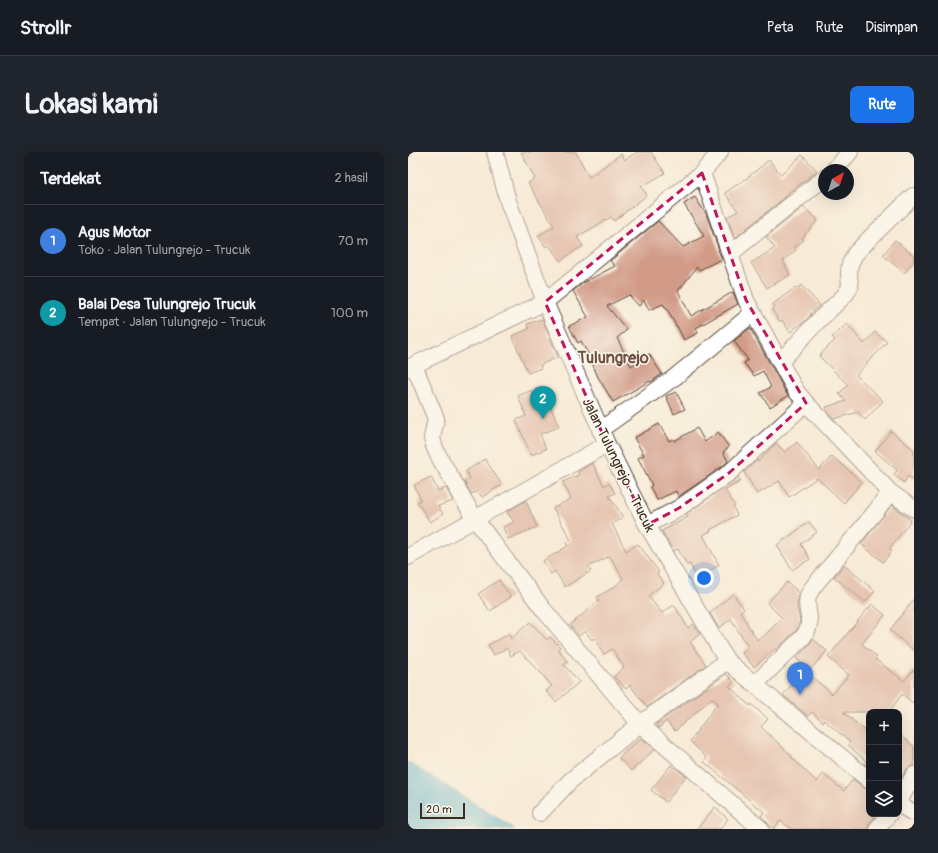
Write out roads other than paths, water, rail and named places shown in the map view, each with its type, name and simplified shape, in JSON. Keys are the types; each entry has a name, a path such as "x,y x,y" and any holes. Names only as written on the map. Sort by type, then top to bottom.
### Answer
{"street":[{"name":"Jalan Tulungrejo - Trucuk","path":"495,152 508,201 545,302 600,430 648,525 728,661 866,777"},
{"path":"720,152 702,173 545,302 411,366 436,419 432,438 434,446 442,462 475,519 543,609 640,724 762,829"},
{"path":"839,164 850,152"},
{"path":"702,173 746,300 796,392 890,492 914,509"},
{"path":"730,254 818,183"},
{"path":"780,362 817,322 845,295 850,287 850,264 855,254 913,196"},
{"path":"600,430 675,378 753,312"},
{"path":"648,525 679,508 729,472 806,403"},
{"path":"408,557 607,444"},
{"path":"755,684 808,631 807,602 813,587 890,492"},
{"path":"540,813 570,781 640,724 728,661"},
{"path":"902,796 914,775"},
{"path":"902,807 914,813"},
{"path":"877,829 887,817"}],"water":[{"path":"408,762 515,829 408,829"}],"place":[{"name":"Balai Desa Tulungrejo Trucuk","path":"543,419"},
{"name":"Agus Motor","path":"800,695"}],"district":[{"name":"Tulungrejo","path":"613,357"}]}
